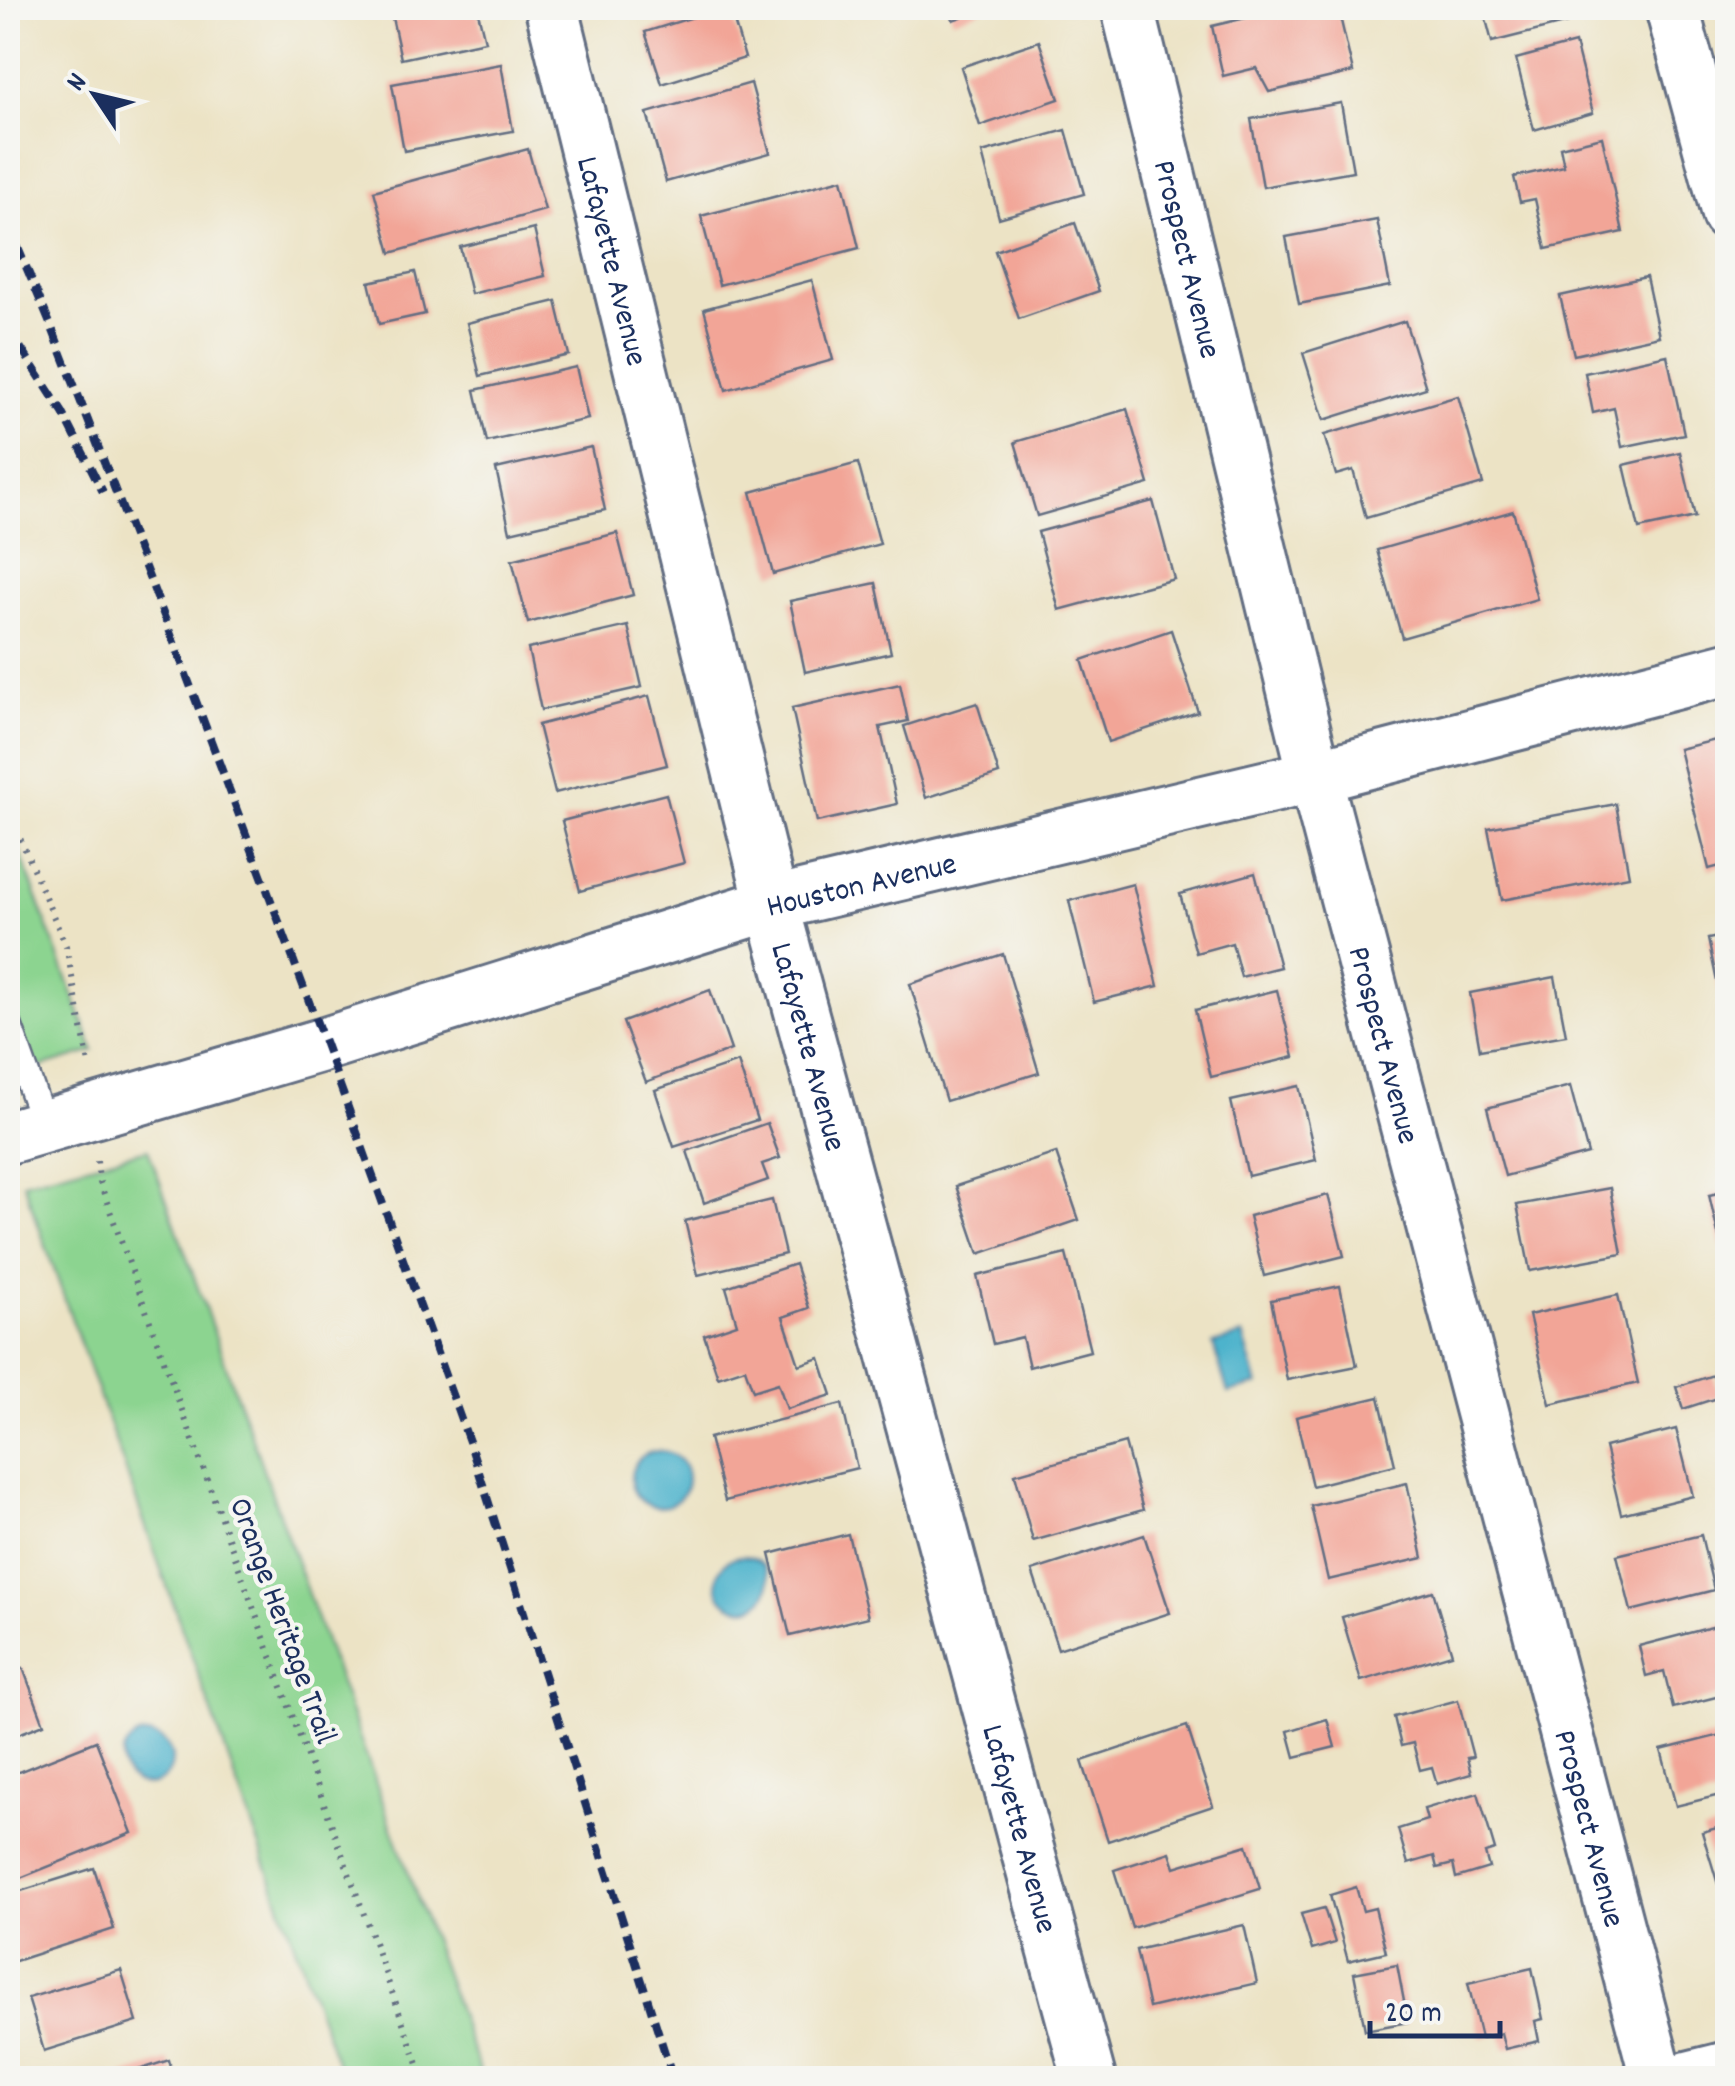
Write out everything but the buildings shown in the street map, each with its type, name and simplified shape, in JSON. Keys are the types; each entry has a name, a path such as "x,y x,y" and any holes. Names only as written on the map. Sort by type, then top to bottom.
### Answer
{"street":[{"name":"Lafayette Avenue","path":"552,8 772,904 1088,2078"},
{"name":"Prospect Avenue","path":"1128,8 1315,776 1657,2078"},
{"path":"1672,8 1728,214"},
{"name":"Houston Avenue","path":"26,1132 325,1044 772,904 1315,776 1728,669"},
{"path":"1688,2078 1728,2068"}],"lane":[{"path":"8,1023 26,1132"}],"path":[{"path":"8,810 66,946 88,1055"},
{"name":"Orange Heritage Trail","path":"98,1180 422,2078"}],"green space":[{"path":"8,820 94,1051 8,1077"},
{"path":"148,1149 482,2078 342,2078 23,1182"}],"water":[{"path":"1243,1335 1258,1385 1228,1393 1213,1344"},
{"path":"659,1451 678,1460 687,1479 678,1498 659,1507 640,1498 631,1479 640,1460"},
{"path":"743,1556 762,1563 769,1582 762,1601 743,1608 724,1601 717,1582 724,1563"},
{"path":"147,1735 164,1743 172,1760 164,1777 147,1785 130,1777 122,1760 130,1743"}],"railway":[{"path":"8,224 164,616 471,1447 673,2078"},
{"path":"8,328 63,413 103,492"}]}
